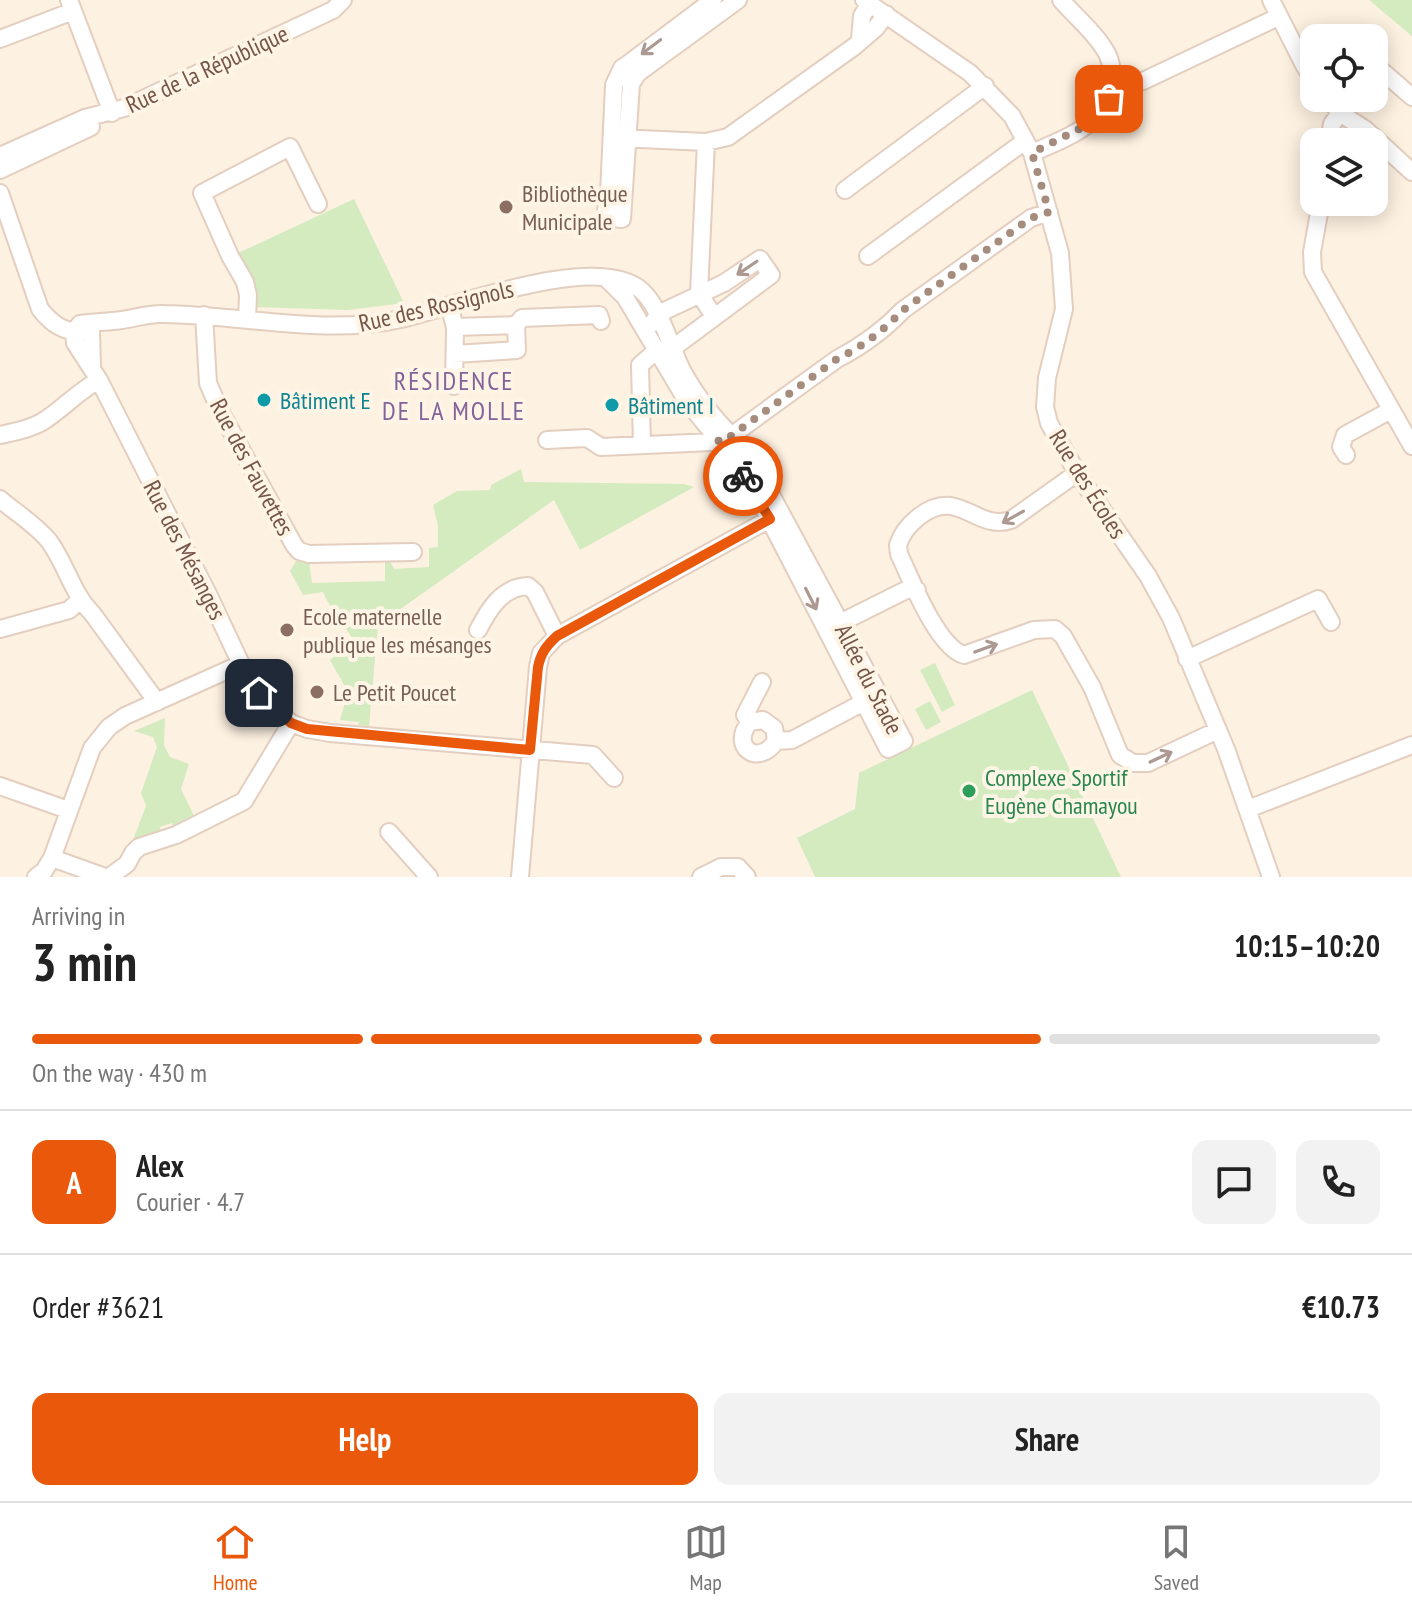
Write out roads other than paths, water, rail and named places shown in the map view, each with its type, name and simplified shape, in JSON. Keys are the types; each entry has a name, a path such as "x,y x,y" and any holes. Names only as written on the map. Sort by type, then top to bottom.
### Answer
{"street":[{"name":"Rue de la République","path":"0,170 90,128 112,113 333,10 343,0"},
{"path":"699,19 713,0"},
{"path":"738,0 699,19 622,68 614,85 619,138 706,142 728,137 876,28 876,5"},
{"path":"868,256 1029,147 1093,122 1109,99 1112,71 1104,47 1061,0"},
{"path":"1271,0 1300,56"},
{"name":"Rue des Écoles","path":"876,5 985,86 1012,116 1029,147 1060,253 1064,309 1051,360 1045,407 1049,423 1077,473 1148,576 1171,618 1248,809 1271,877"},
{"path":"0,39 71,6 112,113"},
{"path":"1112,86 1143,81 1278,17"},
{"path":"1388,76 1412,97"},
{"path":"845,190 985,86"},
{"path":"1341,112 1412,172"},
{"name":"Rue de la République","path":"0,156 85,118 112,113"},
{"path":"1331,128 1332,124 1345,116"},
{"path":"1340,128 1345,116"},
{"path":"706,142 699,293 713,315"},
{"path":"247,319 245,282 202,193 290,147 318,204"},
{"path":"0,193 40,309 65,331 81,329"},
{"path":"547,440 587,438 601,447 724,438 888,326 903,310 1031,218 1049,212"},
{"path":"1318,216 1312,252 1313,272 1412,446"},
{"path":"642,445 640,365 656,351 673,348 713,315 771,275 760,259 724,283 658,314 647,333"},
{"name":"Rue des Rossignols","path":"81,329 159,313 355,326 450,307 558,277 583,275 607,279"},
{"name":"Allée du Stade","path":"607,279 625,297 688,403 724,438"},
{"name":"Allée du Stade","path":"607,279 630,283 640,289 658,314 684,372 731,455 776,516 834,626 904,741 888,749 864,702 834,626"},
{"path":"450,307 455,327 454,386"},
{"name":"Rue des Fauvettes","path":"204,315 208,383 220,411 299,551 309,554 413,552"},
{"path":"455,354 517,350 516,325 522,318 599,315 601,321"},
{"path":"455,327 516,325"},
{"name":"Rue des Mésanges","path":"81,329 75,343 96,374 241,664 259,693 291,723 330,733 593,755 614,778"},
{"path":"0,434 21,432 43,421 85,388 96,374"},
{"path":"1346,455 1341,447 1345,435 1391,410"},
{"path":"1077,473 1011,520 992,523 951,506 940,507 917,518 901,536 898,545 943,640 956,653 973,653 1034,630 1055,629 1063,636 1092,687 1120,755 1133,763 1148,763 1216,731"},
{"path":"0,499 33,524 50,542 80,600 157,702"},
{"path":"520,877 541,653 557,636 776,516"},
{"path":"478,630 490,605 518,586 528,586 535,592 557,636"},
{"path":"834,626 906,590 917,590"},
{"path":"1281,616 1291,602 1306,594"},
{"path":"1187,659 1318,599 1331,622"},
{"path":"0,629 69,610 80,600"},
{"path":"36,877 52,858 92,748 109,727 125,716 241,664"},
{"path":"750,722 745,715 762,682"},
{"path":"776,741 792,740 864,702"},
{"path":"763,720 774,728 776,741 769,751 759,754 748,751 742,741 742,730 750,722 763,720"},
{"path":"52,858 107,877 127,864 139,847 176,835 244,801 291,723"},
{"path":"1248,809 1410,750"},
{"path":"0,786 68,810"},
{"path":"389,832 429,877"},
{"path":"701,877 728,865 740,868 747,877"}],"place":[{"name":"Bibliothèque Municipale","path":"506,207"},
{"name":"Bâtiment E","path":"264,400"},
{"name":"Bâtiment I","path":"612,405"},
{"name":"Ecole maternelle publique les mésanges","path":"287,630"},
{"name":"Le Petit Poucet","path":"317,692"},
{"name":"Complexe Sportif Eugène Chamayou","path":"969,791"}],"district":[{"name":"RÉSIDENCE DE LA MOLLE","path":"454,395"}]}
